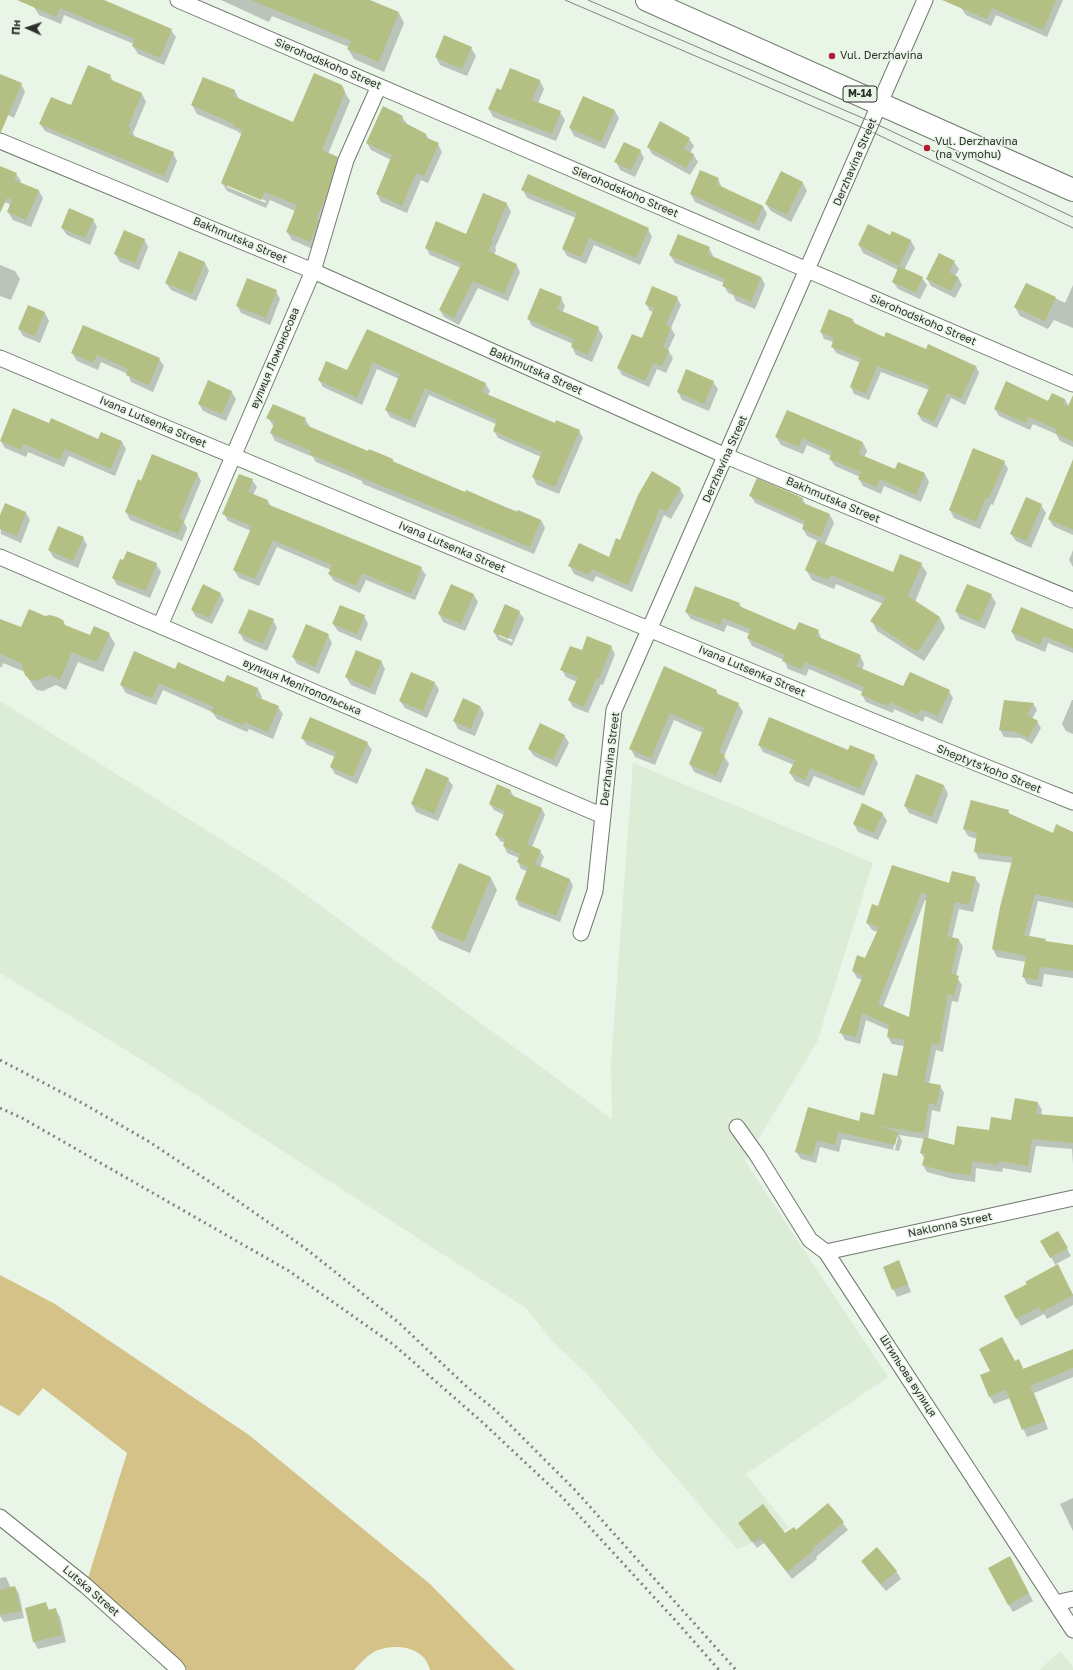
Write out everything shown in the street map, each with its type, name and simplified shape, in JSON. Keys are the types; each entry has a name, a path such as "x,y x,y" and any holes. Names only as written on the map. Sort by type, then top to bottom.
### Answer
{"main road":[{"name":"М-14","path":"647,0 1073,190"}],"street":[{"name":"Sierohodskoho Street","path":"178,0 1073,384"},
{"name":"Derzhavina Street","path":"581,933 595,891 614,710 925,0"},
{"name":"вулиця Ломоносова","path":"160,626 313,271 346,160 379,86"},
{"name":"Bakhmutska Street","path":"0,140 313,271 726,456 1073,600"},
{"name":"Ivana Lutsenka Street","path":"0,358 905,735"},
{"name":"вулиця Мелітопольська","path":"0,557 603,816"},
{"name":"Sheptyts'koho Street","path":"905,735 1073,802"},
{"name":"Штильова вулиця","path":"737,1127 757,1155 810,1240 826,1252 1073,1630"},
{"name":"Naklonna Street","path":"826,1252 1073,1198"},
{"name":"Lutska Street","path":"0,1517 86,1586 178,1670"},
{"path":"1056,1603 1073,1600"}],"shaded area":[{"path":"0,701 281,877 612,1119 611,1063 633,763 873,863 817,1042 745,1161 888,1377 746,1474 789,1528 737,1549 590,1377 552,1341 526,1308 142,1060 0,973"},
{"path":"0,1275 55,1304 249,1435 430,1584 515,1670 430,1670 427,1662 416,1652 401,1647 393,1647 371,1653 354,1670 187,1670 181,1662 88,1578 127,1453 43,1388 19,1416 0,1405"},
{"path":"1060,1651 1073,1667 1073,1670 1039,1670"}],"building":[{"path":"17,0 104,0 172,29 160,58 132,46 135,39 60,8 56,17"},
{"path":"251,0 370,0 399,12 379,62 347,49 351,41"},
{"path":"942,0 1056,0 1043,30 992,8 987,19"},
{"path":"444,35 472,47 462,69 435,57"},
{"path":"88,65 111,75 109,79 142,93 128,127 131,128 129,134 174,152 164,176 39,124 51,97 71,105"},
{"path":"510,68 540,80 532,100 561,111 552,134 488,109 497,88 501,90"},
{"path":"314,73 342,85 345,92 322,150 338,157 326,197 316,219 319,220 310,242 286,232 297,205 265,192 261,200 221,183 243,130 233,126 234,124 191,105 203,77 235,90 233,96 293,122"},
{"path":"0,74 22,83 1,132 0,132"},
{"path":"583,96 615,110 601,142 569,128"},
{"path":"383,106 403,116 401,121 426,134 425,137 439,143 424,176 416,173 402,206 376,194 392,155 366,143"},
{"path":"660,121 690,138 684,149 694,154 686,168 647,147"},
{"path":"624,142 641,150 631,170 614,162"},
{"path":"0,166 17,173 14,180 39,190 26,220 7,212 12,200 7,198 0,213"},
{"path":"700,170 719,178 716,184 763,206 755,224 690,194"},
{"path":"781,171 803,182 787,215 765,204"},
{"path":"528,174 649,228 636,258 589,238 581,257 562,249 577,213 521,190"},
{"path":"483,193 507,203 488,251 517,264 504,294 473,281 454,318 439,310 462,263 425,248 436,221 466,234"},
{"path":"69,208 94,219 85,238 61,228"},
{"path":"868,224 890,235 892,231 911,240 899,266 858,245"},
{"path":"124,230 145,239 135,263 114,254"},
{"path":"678,234 710,247 707,254 761,277 751,302 731,293 732,290 722,286 725,279 669,255"},
{"path":"179,251 205,262 192,294 165,283"},
{"path":"939,253 955,261 949,272 958,277 951,291 926,279"},
{"path":"899,266 923,277 916,292 892,282"},
{"path":"247,278 277,290 266,318 236,306"},
{"path":"1026,283 1056,297 1045,321 1014,307"},
{"path":"652,286 678,297 666,325 671,327 663,347 669,350 662,366 653,363 645,381 617,368 632,334 642,338 654,308 645,304"},
{"path":"540,288 562,297 557,309 599,327 588,355 571,347 574,339 527,319"},
{"path":"28,305 45,312 35,336 18,329"},
{"path":"829,309 853,319 852,322 884,337 886,332 926,349 928,344 976,366 961,399 947,393 934,422 917,414 930,386 877,366 866,394 850,387 861,358 831,347 834,338 820,332"},
{"path":"83,325 160,358 149,385 126,375 128,369 97,355 93,363 71,353"},
{"path":"367,329 486,383 482,392 555,423 556,420 580,430 555,487 532,477 542,452 493,431 497,420 425,388 411,421 385,410 400,374 373,362 357,398 318,380 326,361 347,370"},
{"path":"686,369 714,381 704,404 677,392"},
{"path":"208,380 232,391 222,414 198,404"},
{"path":"1006,381 1048,401 1052,393 1065,399 1063,404 1068,406 1073,395 1073,442 1055,433 1057,429 1028,417 1026,423 994,409"},
{"path":"273,404 306,418 303,424 368,451 369,449 393,459 392,461 465,492 466,490 517,512 518,510 541,520 530,547 358,476 310,454 311,451 270,433 275,422 266,418"},
{"path":"13,408 49,423 51,418 98,439 101,432 122,441 111,469 65,449 60,460 24,444 21,450 0,441"},
{"path":"787,410 863,442 859,454 895,469 898,462 925,473 916,495 880,479 876,487 858,479 861,472 829,459 832,452 802,438 799,447 775,437"},
{"path":"973,448 1005,461 989,498 986,497 976,522 949,510"},
{"path":"152,454 198,473 179,518 184,520 178,534 125,512 138,479 141,481"},
{"path":"1073,460 1073,530 1048,519"},
{"path":"652,471 681,488 666,512 660,508 628,585 592,569 589,575 568,566 579,543 609,557 616,538 620,540 638,495"},
{"path":"239,474 253,479 248,492 268,500 267,504 422,567 411,594 362,573 356,586 328,574 332,565 273,540 255,579 233,570 252,526 222,514"},
{"path":"757,478 803,498 801,502 830,514 821,537 802,529 805,521 749,496"},
{"path":"1026,497 1042,504 1027,541 1010,534"},
{"path":"5,503 26,512 17,536 0,529 0,515"},
{"path":"58,526 84,537 73,561 48,550"},
{"path":"817,541 893,572 900,554 922,563 908,596 940,617 918,652 870,621 886,598 831,575 828,580 805,570"},
{"path":"127,551 157,563 146,591 112,578 120,559 123,560"},
{"path":"203,584 221,593 209,618 191,610"},
{"path":"451,584 474,594 461,624 438,614"},
{"path":"967,584 992,594 980,622 955,611"},
{"path":"695,586 740,603 739,606 795,630 799,622 819,630 816,636 861,655 856,666 903,686 910,672 950,690 938,716 921,709 918,715 890,702 888,706 861,695 864,687 805,662 802,669 782,661 785,655 747,638 751,629 723,618 720,625 685,612"},
{"path":"505,604 520,611 508,639 493,632"},
{"path":"340,605 365,615 357,634 332,624"},
{"path":"1021,607 1073,629 1073,648 1044,636 1040,645 1011,632"},
{"path":"29,609 45,616 50,615 57,617 63,620 65,625 90,635 94,626 110,633 97,662 72,652 60,680 50,675 37,681 30,680 25,675 21,663 0,654 0,619 21,627"},
{"path":"249,609 274,619 263,644 238,633"},
{"path":"306,624 329,634 315,667 292,657"},
{"path":"587,636 612,646 599,678 597,677 584,707 568,700 578,677 560,670 570,646 582,650"},
{"path":"356,650 382,661 370,688 345,677"},
{"path":"134,651 175,669 178,662 224,682 227,675 258,688 255,696 279,706 268,732 244,722 243,725 211,712 214,707 159,683 152,698 120,685"},
{"path":"664,666 717,690 716,693 739,703 719,752 725,755 716,776 689,764 704,728 670,713 651,758 629,749"},
{"path":"411,672 435,682 423,711 399,701"},
{"path":"463,698 480,706 471,729 453,721"},
{"path":"1004,700 1034,703 1027,715 1038,721 1028,738 1016,732 999,730"},
{"path":"310,717 368,742 353,777 330,767 336,752 301,738"},
{"path":"769,717 848,750 850,745 875,755 860,789 810,768 805,780 789,773 795,760 758,745"},
{"path":"540,723 565,735 553,760 528,749"},
{"path":"426,768 449,778 434,814 411,804"},
{"path":"916,774 944,785 932,817 904,806"},
{"path":"497,784 511,790 509,794 542,808 527,844 541,850 535,864 570,879 556,916 515,899 528,867 517,862 520,854 503,846 505,839 495,835 505,811 489,804"},
{"path":"971,800 1009,810 1008,813 1053,833 1056,824 1073,832 1073,902 1035,894 1024,935 1046,939 1045,941 1073,945 1073,971 1040,967 1038,980 1022,977 1026,956 992,949 1000,907 1013,857 974,852 977,833 963,829"},
{"path":"862,803 883,813 874,833 853,824"},
{"path":"459,863 491,877 464,942 431,928"},
{"path":"892,865 949,883 952,871 976,877 969,905 955,902 947,936 959,939 951,973 959,976 954,996 948,994 939,1045 932,1043 924,1082 941,1085 936,1105 929,1103 924,1133 878,1126 898,1132 895,1145 838,1132 835,1145 817,1140 812,1156 795,1152 808,1107 859,1121 861,1112 874,1115 883,1073 897,1076 905,1040 887,1037 889,1025 862,1013 856,1037 839,1033 863,976 852,971 857,955 865,958 879,927 866,923 872,904 878,906","holes":["921,893 927,894 909,1017 878,1004"]},
{"path":"1015,1098 1038,1102 1036,1114 1073,1117 1073,1143 1032,1139 1028,1166 999,1161 998,1165 972,1161 971,1175 948,1172 922,1165 925,1154 920,1153 924,1137 954,1145 957,1126 989,1130 991,1117 1011,1120"},
{"path":"1058,1231 1068,1248 1050,1258 1040,1241"},
{"path":"899,1260 908,1284 892,1290 883,1267"},
{"path":"1058,1264 1073,1295 1042,1312 1039,1307 1016,1319 1004,1296 1027,1284 1025,1282"},
{"path":"1002,1337 1015,1361 1019,1359 1023,1369 1073,1349 1073,1368 1030,1386 1045,1421 1022,1430 1006,1390 989,1397 980,1375 990,1371 979,1349"},
{"path":"828,1503 844,1522 812,1549 813,1551 787,1572 759,1536 752,1542 738,1523 763,1504 785,1533 794,1527 796,1530"},
{"path":"877,1547 897,1571 881,1584 861,1561"},
{"path":"1010,1556 1029,1593 1008,1605 988,1568"},
{"path":"15,1586 21,1611 0,1615 0,1590"},
{"path":"46,1602 48,1610 56,1608 62,1635 33,1642 25,1608"}],"tram line":[{"path":"565,0 868,130 1073,228"},
{"path":"588,0 872,122 1073,217"}],"railway":[{"path":"0,1060 84,1104 148,1141 225,1192 305,1248 398,1322 468,1388 494,1409 575,1490 736,1670"},
{"path":"0,1108 22,1118 289,1271 394,1345 481,1421 562,1497 719,1670"}],"place":[{"name":"Vul. Derzhavina","path":"832,56"},
{"name":"Vul. Derzhavina (na vymohu)","path":"927,148"}]}
